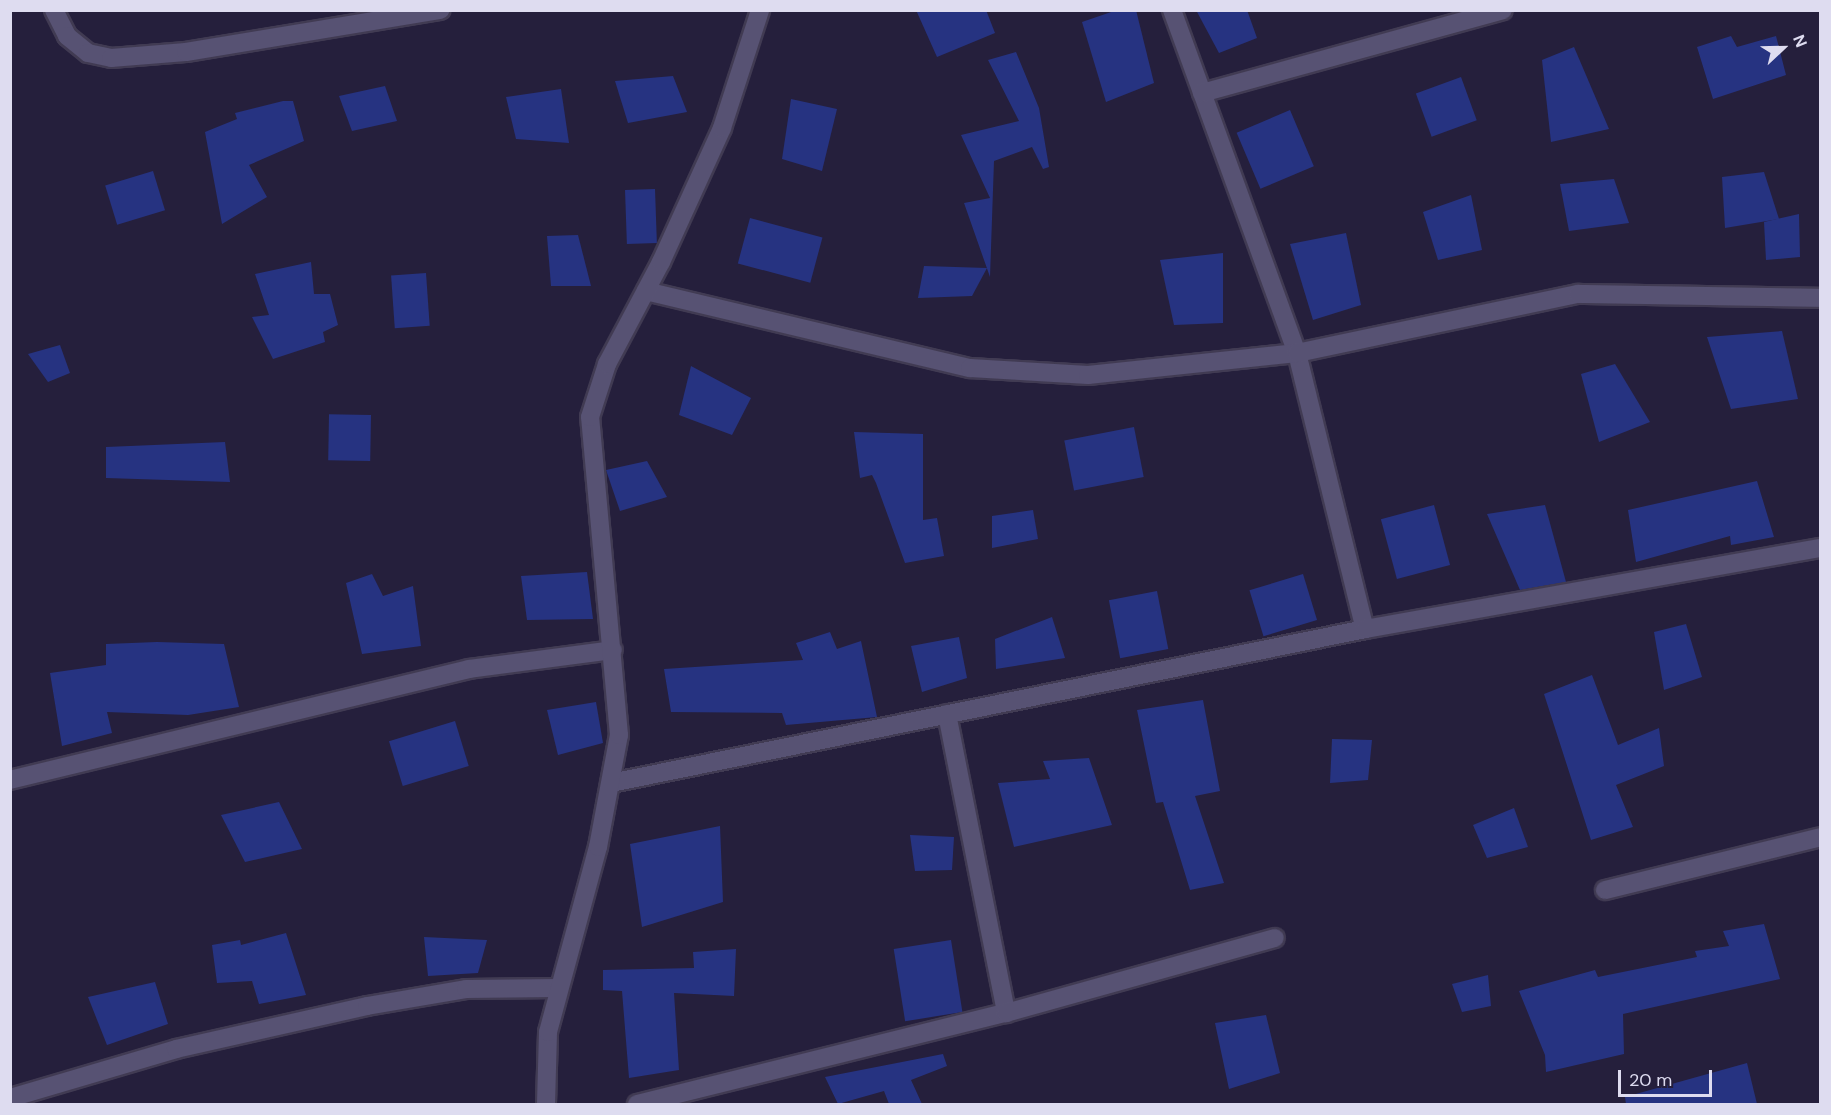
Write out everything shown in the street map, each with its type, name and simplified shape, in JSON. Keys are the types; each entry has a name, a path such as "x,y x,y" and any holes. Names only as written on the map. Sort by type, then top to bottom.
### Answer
{"street":[{"path":"54,10 67,36 88,53 111,58 186,52 441,10"},
{"path":"546,1104 548,1032 611,783 619,735 590,417 607,364 646,291 722,128 760,10"},
{"path":"1172,10 1297,353 1365,629"},
{"path":"1202,93 1503,10"},
{"path":"646,291 970,368 1088,375 1297,353 1578,294 1821,298"},
{"path":"611,783 1365,629 1821,548"},
{"path":"10,780 469,669 613,650"},
{"path":"947,714 1006,1013"},
{"path":"1605,890 1821,837"},
{"path":"637,1104 1006,1013 1275,938"},
{"path":"10,1098 176,1049 367,1006 466,989 558,988"}],"building":[{"path":"916,10 986,10 995,33 937,57"},
{"path":"1117,10 1136,10 1154,83 1106,102 1082,22"},
{"path":"1196,10 1247,10 1257,38 1219,53"},
{"path":"1731,36 1737,47 1776,36 1786,75 1713,99 1697,47"},
{"path":"1574,47 1609,129 1551,142 1542,60"},
{"path":"1016,52 1039,108 1049,167 1043,169 1032,147 994,161 990,277 964,203 990,198 961,135 1019,121 988,60"},
{"path":"673,76 687,112 628,123 615,81"},
{"path":"1461,77 1477,120 1432,137 1416,93"},
{"path":"385,86 397,121 352,131 339,96"},
{"path":"561,89 569,143 516,139 506,97"},
{"path":"791,99 837,109 822,171 782,159"},
{"path":"283,101 293,101 304,141 249,165 267,197 222,224 205,132 237,119 235,113"},
{"path":"1290,110 1314,166 1260,189 1237,133"},
{"path":"153,171 165,210 117,225 105,186"},
{"path":"1764,172 1779,219 1725,228 1722,177"},
{"path":"1614,179 1629,223 1569,231 1560,184"},
{"path":"655,189 657,243 627,244 625,190"},
{"path":"1471,195 1482,250 1438,260 1423,212"},
{"path":"1799,214 1800,257 1766,260 1764,222"},
{"path":"750,218 822,237 810,283 738,263"},
{"path":"1346,233 1361,305 1313,320 1290,244"},
{"path":"578,235 591,286 551,286 547,236"},
{"path":"1223,253 1223,323 1174,325 1160,260"},
{"path":"311,262 314,294 330,294 338,325 323,332 325,342 273,359 252,317 269,315 255,274"},
{"path":"924,266 987,268 972,296 918,298"},
{"path":"426,273 430,326 395,328 391,275"},
{"path":"1782,331 1798,399 1731,409 1707,337"},
{"path":"60,345 70,373 48,382 28,354"},
{"path":"1615,364 1650,422 1599,442 1581,374"},
{"path":"691,366 751,398 732,435 679,415"},
{"path":"329,414 371,415 370,461 328,460"},
{"path":"1134,427 1144,477 1074,491 1064,441"},
{"path":"854,432 923,434 923,520 937,518 944,556 905,563 872,475 860,478"},
{"path":"225,442 230,482 106,478 106,447"},
{"path":"647,461 667,497 620,511 606,470"},
{"path":"1757,481 1774,537 1731,545 1730,536 1636,562 1628,510"},
{"path":"1434,505 1450,565 1397,579 1381,519"},
{"path":"1545,505 1566,582 1520,590 1487,514"},
{"path":"1033,510 1038,539 992,548 992,516"},
{"path":"587,572 593,619 527,620 521,576"},
{"path":"372,574 383,596 413,586 421,646 362,654 346,583"},
{"path":"1303,574 1317,620 1263,636 1249,590"},
{"path":"1157,591 1168,649 1120,658 1109,600"},
{"path":"1052,617 1065,658 996,669 995,639"},
{"path":"1686,624 1702,677 1664,690 1654,632"},
{"path":"830,632 837,649 861,641 877,717 786,725 782,713 671,712 664,669 803,660 796,643"},
{"path":"959,637 967,678 922,692 911,646"},
{"path":"157,642 224,644 239,707 188,715 107,712 112,733 62,746 50,673 106,665 106,644"},
{"path":"1592,675 1618,745 1659,728 1664,766 1616,785 1633,827 1591,840 1544,694"},
{"path":"1203,700 1220,791 1195,796 1224,883 1190,890 1163,802 1156,803 1137,710"},
{"path":"596,702 603,743 558,755 547,710"},
{"path":"455,721 469,766 403,786 389,741"},
{"path":"1332,739 1372,740 1368,780 1330,783"},
{"path":"1089,758 1112,825 1014,847 998,783 1050,779 1043,761"},
{"path":"279,802 302,849 245,862 221,815"},
{"path":"1514,808 1528,847 1487,858 1473,825"},
{"path":"720,826 723,902 642,927 630,844"},
{"path":"910,835 954,837 952,870 915,871"},
{"path":"1764,924 1780,979 1623,1014 1624,1054 1546,1072 1545,1055 1519,991 1595,970 1598,977 1697,957 1695,951 1729,946 1723,931"},
{"path":"286,933 306,995 259,1004 252,981 217,983 212,945 240,940 241,945"},
{"path":"424,937 487,940 478,973 428,976"},
{"path":"951,940 962,1012 905,1021 894,949"},
{"path":"736,949 734,996 674,993 679,1070 629,1078 622,991 603,990 603,970 694,968 693,952"},
{"path":"1488,975 1491,1006 1462,1012 1452,984"},
{"path":"155,982 168,1024 107,1045 88,997"},
{"path":"1266,1015 1280,1073 1229,1089 1215,1023"},
{"path":"943,1054 947,1066 911,1080 922,1104 889,1104 884,1091 838,1104 825,1077"},
{"path":"1747,1063 1757,1104 1626,1104 1625,1097"}]}
